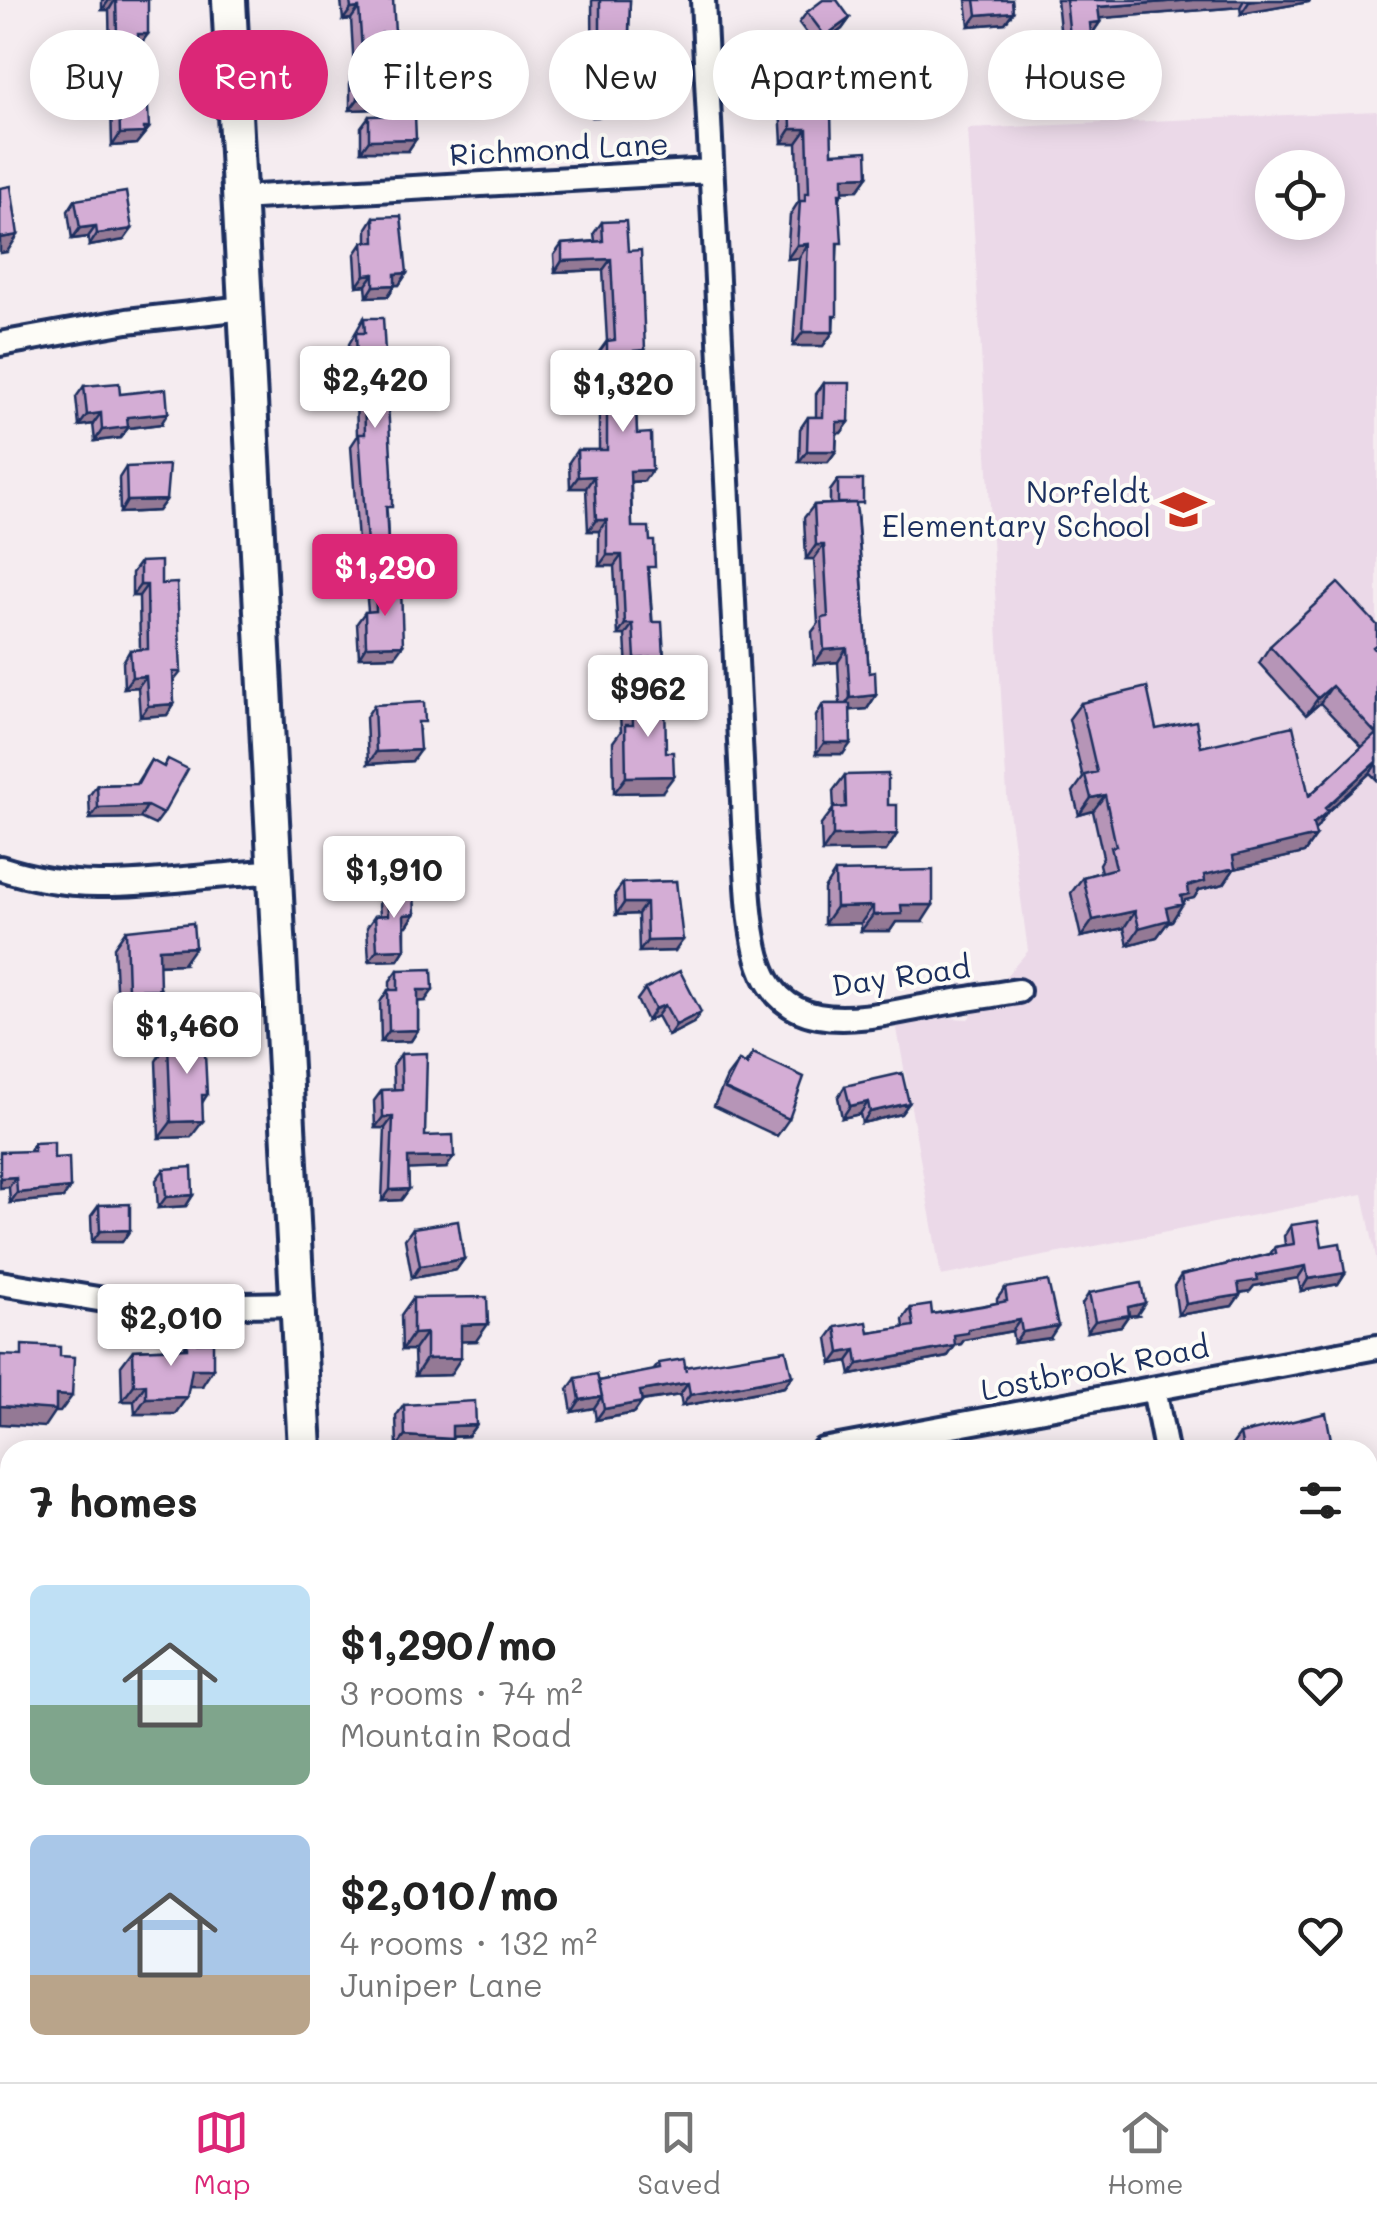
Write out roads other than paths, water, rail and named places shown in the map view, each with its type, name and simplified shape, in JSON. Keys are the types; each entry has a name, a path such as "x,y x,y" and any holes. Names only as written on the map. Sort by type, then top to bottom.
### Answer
{"main road":[{"path":"229,0 305,1440"}],"street":[{"name":"Richmond Lane","path":"239,198 710,171 703,0"},
{"name":"Day Road","path":"710,171 746,841 756,950 768,981 801,1012 855,1020 1018,991"},
{"path":"0,344 147,318 245,308"},
{"path":"0,868 33,879 106,887 274,872"},
{"path":"0,1283 147,1307 298,1304"},
{"name":"Lostbrook Road","path":"877,1440 1377,1346"},
{"path":"1154,1389 1164,1440"}],"place":[{"name":"Norfeldt Elementary School","path":"1184,510"}]}
